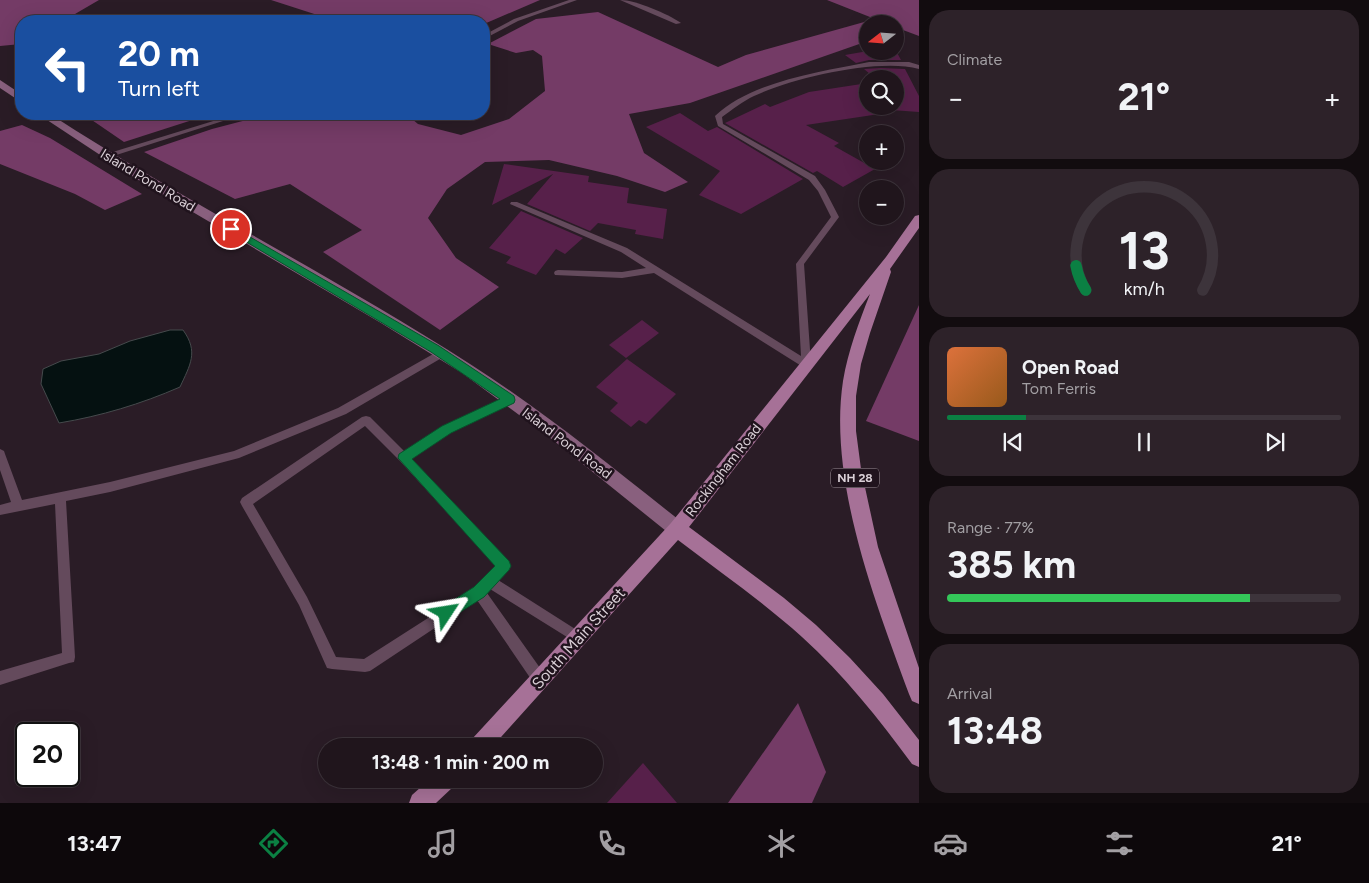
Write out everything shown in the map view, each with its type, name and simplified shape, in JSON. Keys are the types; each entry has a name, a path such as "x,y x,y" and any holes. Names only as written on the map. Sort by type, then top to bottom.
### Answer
{"main road":[{"name":"Rockingham Road","path":"919,219 890,260 677,529 779,606 828,650 865,689 919,757"},
{"name":"NH 28","path":"890,260 854,362 849,395 850,431 854,470 868,540 919,694"},
{"name":"South Main Street","path":"486,738 677,529"},
{"path":"420,803 436,788"}],"street":[{"path":"0,83 15,94"},
{"name":"Island Pond Road","path":"52,120 106,155 442,354 510,400 677,529"}],"lane":[{"path":"490,35 516,20 574,0"},
{"path":"623,0 678,23"},
{"path":"806,364 800,264 835,217 821,190 812,178 733,134 720,125 718,116 750,94 800,78 869,64 909,64 919,67"},
{"path":"106,155 222,120"},
{"path":"514,204 624,250 653,270 806,364"},
{"path":"558,273 622,275 653,270"},
{"path":"0,510 110,487 235,455 342,411 442,354"},
{"path":"404,458 446,429 510,400"},
{"path":"366,420 404,458 504,566 490,582 479,592 365,666 332,663 324,642 295,587 246,502 366,420"},
{"path":"0,454 18,506"},
{"path":"0,678 69,657 60,498"},
{"path":"490,582 579,638"},
{"path":"479,592 540,680"}],"shaded area":[{"path":"0,0 99,0 73,15 15,15 15,45 0,46"},
{"path":"271,0 540,0 490,21 490,15 317,15"},
{"path":"827,0 919,0 919,36 904,30 904,15 865,15"},
{"path":"598,12 718,67 746,55 859,23 859,44 690,103 629,114 644,153 688,182 665,192 617,176 549,160 485,162 447,189 428,218 456,258 499,287 440,330 323,252 362,230 290,184 235,199 144,152 212,129 247,120 413,120 418,124 461,135 509,119 545,91 542,56 533,50 516,53 490,45 490,43 536,19"},
{"path":"92,120 192,120 124,142"},
{"path":"22,125 50,138 142,194 105,210 75,194 0,164 0,131"},
{"path":"919,305 919,441 866,421"},
{"path":"170,330 183,330 191,345 190,365 180,387 121,409 59,423 41,384 43,369 61,361 99,354 130,341"},
{"path":"798,703 826,772 812,803 728,803"}],"building":[{"path":"859,53 859,60 869,60 856,63 845,55"},
{"path":"864,69 905,69 919,96 919,112 904,111 904,70"},
{"path":"859,84 859,115 873,115 806,125 839,143 834,146 859,160 859,170 873,170 843,187 817,171 813,173 725,123 765,104 770,107 809,92"},
{"path":"680,113 708,131 717,127 803,179 741,214 699,195 720,171 646,127"},
{"path":"504,164 589,176 588,182 629,188 627,203 667,209 663,239 635,234 636,230 598,223 590,231 527,204 553,174 492,205"},
{"path":"521,211 583,238 565,254 556,249 536,275 506,263 511,257 489,248"},
{"path":"642,320 659,333 626,358 609,345"},
{"path":"627,359 676,394 646,424 639,420 631,427 610,411 618,403 596,387"},
{"path":"643,763 677,803 607,803"}],"route":[{"path":"231,229 435,349 510,400 446,429 404,458 504,566 479,592 446,613"}]}
